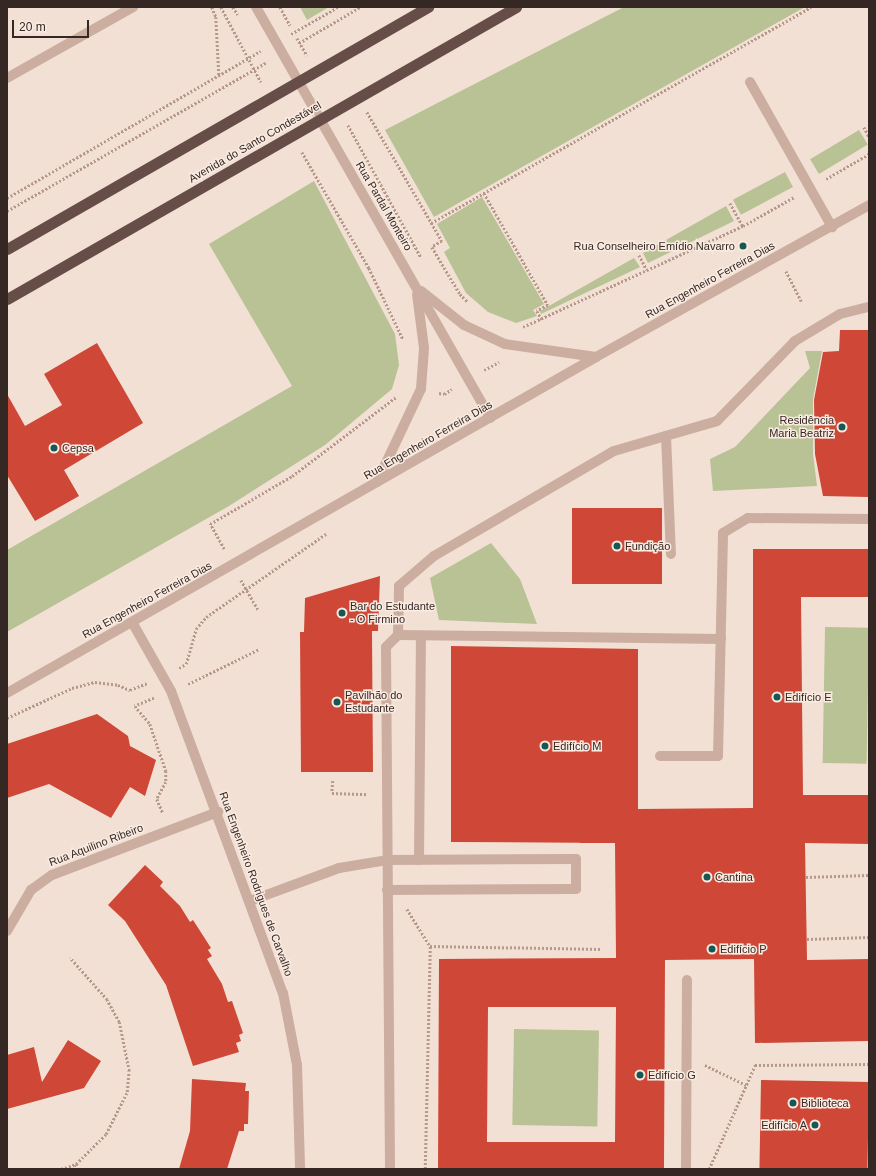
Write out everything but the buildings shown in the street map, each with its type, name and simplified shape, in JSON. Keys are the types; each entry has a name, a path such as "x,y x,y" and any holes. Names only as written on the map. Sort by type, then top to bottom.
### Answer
{"highway":[{"path":"7,249 428,7"},
{"name":"Avenida do Santo Condestável","path":"7,299 516,7"}],"street":[{"path":"7,78 133,7"},
{"name":"Rua Pardal Monteiro","path":"256,7 490,418"},
{"path":"750,82 832,227"},
{"name":"Rua Engenheiro Ferreira Dias","path":"7,693 596,357 867,207"},
{"path":"417,288 464,325 505,344 596,357"},
{"path":"377,482 421,389 424,348 417,288"},
{"path":"390,1169 386,647 398,635 399,586 434,556 614,451 717,421 795,341 840,314 869,307"},
{"path":"666,436 671,554"},
{"path":"660,756 718,756 723,533 748,518 869,520"},
{"name":"Rua Engenheiro Rodrigues de Carvalho","path":"132,622 171,691 218,812 283,993 291,1026 297,1064 300,1169"},
{"path":"398,635 721,639"},
{"path":"419,860 421,636"},
{"name":"Rua Aquilino Ribeiro","path":"7,931 32,890 52,875 218,812"},
{"path":"250,901 339,868 388,860 576,859 576,889 387,890"},
{"path":"686,1169 687,980"}],"path":[{"path":"212,7 216,17 220,75"},
{"path":"221,7 224,12"},
{"path":"286,37 338,7"},
{"path":"292,47 360,7"},
{"path":"431,223 811,7"},
{"path":"7,198 266,48"},
{"path":"7,211 271,59"},
{"path":"358,97 442,241 432,247 460,294 469,304"},
{"path":"864,127 869,137"},
{"path":"484,193 548,306 537,311 542,320"},
{"path":"520,328 542,320 743,226 730,203"},
{"path":"638,255 647,270"},
{"path":"778,256 801,301"},
{"path":"782,275 793,269"},
{"path":"258,609 210,524 292,476 398,395"},
{"path":"7,718 72,688 95,682 118,685 130,690 186,664 196,629 206,617 246,588 332,531"},
{"path":"333,781 332,793 387,795"},
{"path":"806,877 869,875"},
{"path":"387,890 407,909 430,946 425,1169"},
{"path":"807,939 869,937"},
{"path":"430,946 602,949"},
{"path":"61,1169 76,1164 106,1134 113,1123 127,1092 129,1071 119,1022 107,1000 70,958"},
{"path":"687,1057 746,1085"},
{"path":"709,1169 755,1065 869,1064"},
{"path":"76,1164 78,1169"}],"green space":[{"path":"300,7 329,7 307,20"},
{"path":"624,7 805,7 434,217 385,130"},
{"path":"859,130 868,145 819,174 810,159"},
{"path":"785,172 793,187 741,215 733,200"},
{"path":"314,181 395,334 399,365 392,389 325,445 229,506 7,632 7,550 292,386 209,244"},
{"path":"482,197 544,304 533,310 537,316 516,323 488,312 466,293 444,252 450,248 437,224"},
{"path":"726,206 734,221 648,263 643,253"},
{"path":"634,258 640,267 541,314 540,311"},
{"path":"805,351 822,351 813,399 813,454 817,486 713,491 710,459 735,447 810,368"},
{"path":"491,543 520,579 537,624 439,620 430,578"},
{"path":"825,627 869,628 867,764 823,763"},
{"path":"514,1029 599,1030 597,1126 512,1125"}],"place":[{"name":"Rua Conselheiro Emídio Navarro","path":"743,246"},
{"name":"Residência Maria Beatriz","path":"842,427"},
{"name":"Cepsa","path":"54,448"},
{"name":"Fundição","path":"617,546"},
{"name":"Bar do Estudante - O Firmino","path":"342,613"},
{"name":"Edifício E","path":"777,697"},
{"name":"Pavilhão do Estudante","path":"337,702"},
{"name":"Edifício M","path":"545,746"},
{"name":"Cantina","path":"707,877"},
{"name":"Edifício P","path":"712,949"},
{"name":"Edifício G","path":"640,1075"},
{"name":"Biblioteca","path":"793,1103"},
{"name":"Edifício A","path":"815,1125"}]}
